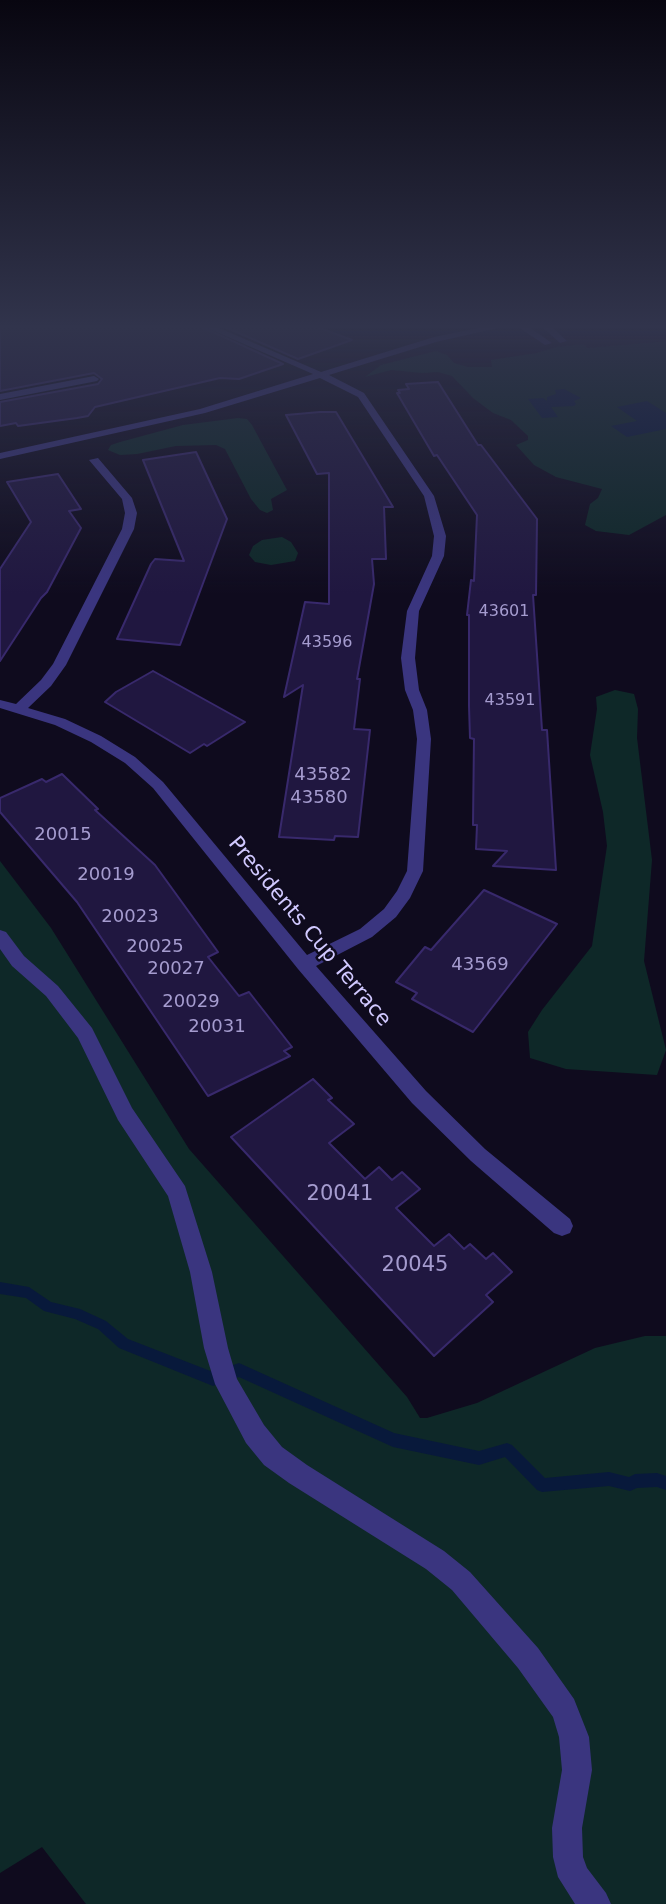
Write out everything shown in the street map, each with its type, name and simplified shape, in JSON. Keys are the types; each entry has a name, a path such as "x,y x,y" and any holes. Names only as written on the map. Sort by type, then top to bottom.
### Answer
{"street":[{"path":"0,456 182,416"},
{"path":"304,964 366,933 390,913 404,894 415,870 424,739 412,690 408,658 413,611 438,556 440,536 429,496 375,416"},
{"path":"20,708 46,683 59,665 128,529 131,513 127,498 94,460"},
{"name":"Presidents Cup Terrace","path":"0,704 60,722 96,739 130,760 158,785 304,964 419,1097 478,1155 562,1226"},
{"path":"0,936 18,961 52,991 85,1033 125,1114 178,1193 201,1272 216,1348 227,1384 255,1434 273,1456 329,1496 363,1514 461,1581 528,1658 564,1709 574,1737 577,1770 567,1828 569,1857 575,1877 595,1904"}],"green space":[{"path":"500,416 666,416 666,515 629,535 596,531 585,525 590,504 598,498 602,489 556,477 534,465 516,445 528,440 528,436 511,420"},
{"path":"247,419 252,425 287,490 271,499 273,510 267,513 260,510 251,499 225,449 216,445 176,446 120,455 108,450 111,445 183,425"},
{"path":"282,537 291,542 298,553 295,561 271,565 255,562 249,555 253,546 262,540"},
{"path":"615,690 634,694 638,709 637,738 652,860 644,961 666,1050 657,1075 566,1069 530,1058 528,1032 592,946 607,846 603,812 590,755 597,709 596,697"},
{"path":"0,861 51,928 189,1149 407,1397 420,1418 477,1403 595,1348 645,1336 666,1336 666,1904 86,1904 42,1847 0,1873"}],"water":[{"path":"630,416 666,416 666,429 627,437 611,426 637,421"}],"building":[{"path":"0,416 88,416 18,426 16,423 0,426"},
{"path":"286,416 338,416 393,507 384,507 386,559 372,559 374,584 357,679 360,679 354,729 370,730 358,837 335,836 334,840 279,837 303,685 284,697 305,602 329,604 329,473 317,474"},
{"path":"410,416 459,416 478,445 481,445 537,519 536,595 533,595 542,730 547,730 556,870 493,866 507,851 476,849 477,825 473,825 474,739 470,738 467,615 471,580 474,581 477,515 437,455 434,456"},
{"path":"196,452 227,519 180,645 117,639 155,559 184,561 143,460"},
{"path":"58,474 81,509 69,511 81,528 47,592 0,661 0,569 31,522 7,482"},
{"path":"153,671 245,722 207,746 204,744 190,753 105,702 116,692"},
{"path":"62,774 98,809 95,810 155,865 218,952 208,957 239,996 249,992 292,1047 284,1051 290,1056 208,1096 77,902 0,812 0,798 42,779 46,782"},
{"path":"484,890 557,924 473,1032 412,999 417,993 396,982 425,947 431,950"},
{"path":"313,1079 332,1098 328,1100 354,1124 329,1143 365,1179 379,1167 392,1180 402,1172 420,1189 396,1208 434,1246 449,1234 464,1249 470,1244 486,1259 493,1253 512,1272 486,1295 493,1302 434,1356 231,1137"}],"waterway":[{"path":"0,1288 29,1293 48,1307 76,1313 102,1325 124,1344 213,1379 239,1370 393,1440 479,1458 507,1450 542,1485 609,1479 630,1484 635,1481 657,1480 666,1483"}]}
